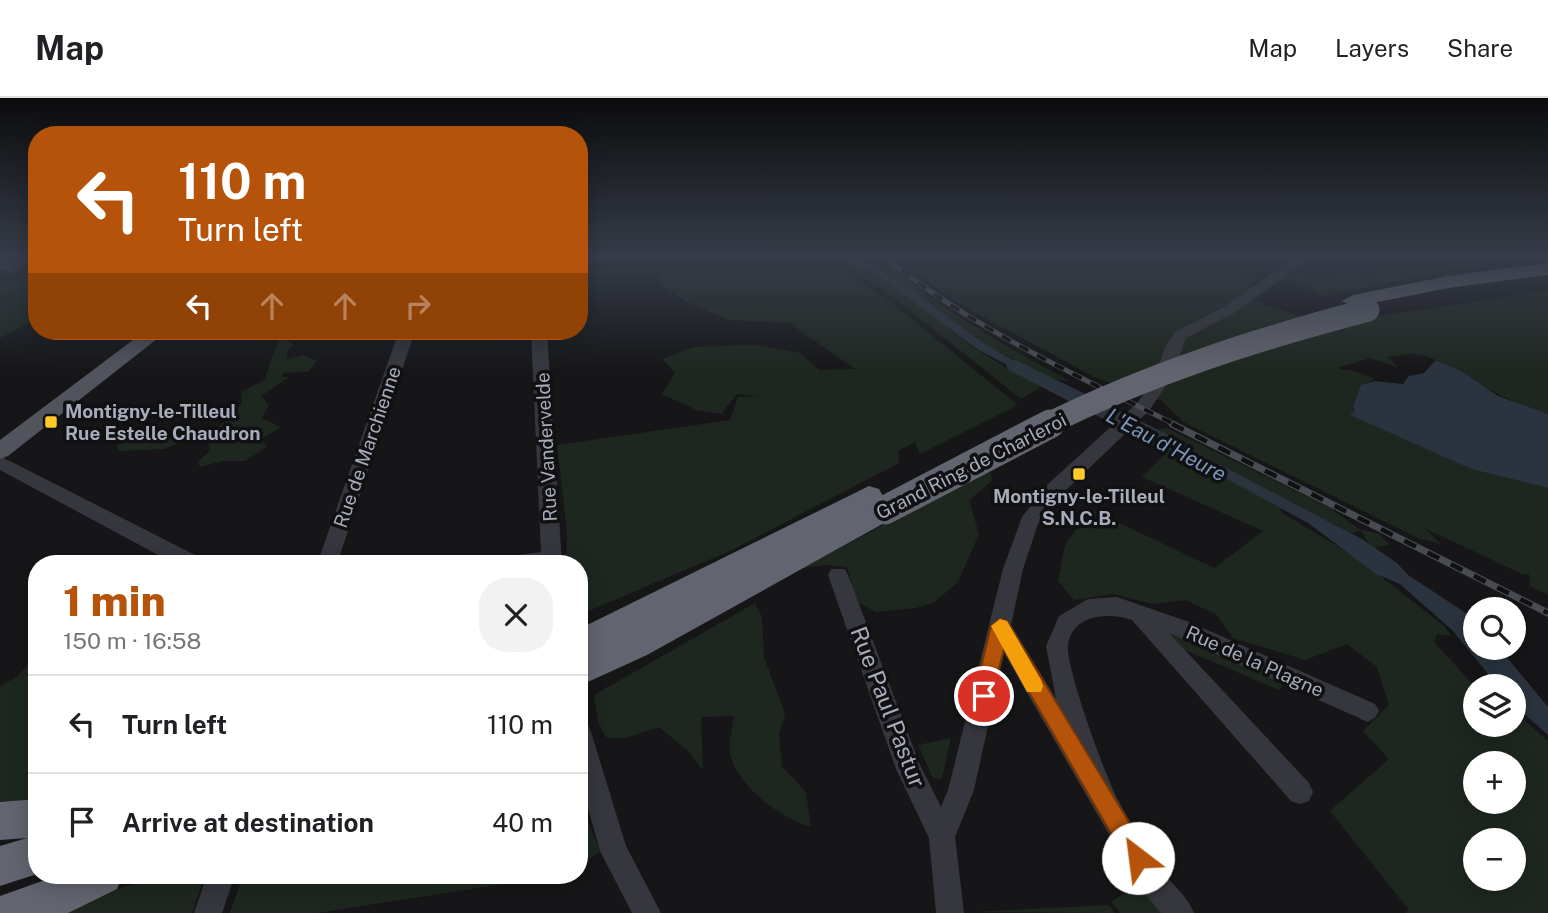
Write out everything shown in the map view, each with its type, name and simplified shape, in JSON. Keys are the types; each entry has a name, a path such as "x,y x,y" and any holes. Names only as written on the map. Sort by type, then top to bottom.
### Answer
{"highway":[{"name":"Grand Ring de Charleroi","path":"588,640 877,503 1146,381 1265,338 1397,296"},
{"name":"Grand Ring de Charleroi","path":"1361,306 1430,296"},
{"name":"Grand Ring de Charleroi","path":"588,668 647,639 877,503"},
{"path":"0,821 28,819"},
{"path":"0,866 28,857"},
{"path":"0,896 38,884"},
{"path":"9,913 88,884"}],"main road":[{"path":"0,451 145,340"}],"street":[{"path":"950,913 942,837 961,790 1000,626 1029,522 1055,489 1143,407 1163,378 1172,349 1180,335 1229,310 1249,296"},
{"name":"Rue de Marchienne","path":"330,555 404,340"},
{"name":"Rue Vandervelde","path":"540,340 552,555"},
{"path":"0,462 177,555"},
{"name":"Rue Paul Pastur","path":"838,575 909,769 942,837"},
{"name":"Rue de la Plagne","path":"1104,799 1068,699 1057,646 1067,622 1088,608 1116,606 1181,628 1367,711"},
{"name":"Rue de la Plagne","path":"1141,616 1300,792"},
{"name":"Rue de la Plagne","path":"1000,626 1150,878 1180,913"},
{"path":"588,764 614,851 647,913"},
{"path":"208,913 218,884"}],"shaded area":[{"path":"0,296 28,296 28,324 0,338"},
{"path":"678,296 882,296 1018,405 920,454 915,442 898,451 899,463 730,551 588,611 588,555 566,555 567,534 557,445 730,420 738,397 758,396 737,394 721,414 696,410 662,394 675,373 662,359 694,347 754,345 800,353 819,370 855,369 789,323 729,320"},
{"path":"891,296 907,296 976,349 1041,387 1021,399"},
{"path":"917,296 929,296 996,340 1070,381 1051,379 987,346"},
{"path":"948,296 1250,296 1247,298 1331,327 1378,316 1514,296 1548,296 1548,414 1529,408 1478,384 1444,364 1420,355 1387,357 1399,368 1370,358 1337,368 1359,372 1375,379 1361,385 1353,406 1355,411 1351,415 1471,469 1548,488 1548,595 1530,586 1529,574 1522,574 1424,528 1441,544 1420,539 1183,422 1162,401 1094,377"},
{"path":"288,340 294,344 287,352 287,359 303,355 317,361 308,372 283,373 282,377 289,377 261,396 269,405 262,418 281,427 262,439 267,447 245,461 222,461 201,467 197,463 209,451 210,444 185,441 164,449 118,451 117,446 140,428 210,436 242,403 241,392 264,380 278,342"},
{"path":"1167,428 1330,508 1359,529 1380,534 1389,545 1372,548 1361,531 1351,533 1279,496 1281,512 1360,560 1444,626 1452,636 1437,634 1434,642 1463,674 1463,737 1526,737 1526,722 1548,741 1548,913 1405,913 1409,910 1330,811 1389,759 1363,731 1389,705 1377,667 1347,644 1305,660 1233,638 1217,615 1186,600 1152,604 1114,594 1074,600 1058,581 1065,545 1090,509 1214,568 1263,531 1142,477 1165,454 1162,448 1141,432"},
{"path":"991,472 992,481 969,500 979,534 958,582 935,602 916,608 876,612 857,602 847,567 828,565 803,568 977,475"},
{"path":"755,603 762,617 764,657 785,714 779,734 782,767 806,792 811,827 774,809 741,777 730,753 734,716 701,717 703,770 687,750 660,728 615,738 606,737 598,723 594,695"},
{"path":"1164,629 1287,678 1279,690 1173,645"},
{"path":"28,665 28,802 0,804 0,687"},
{"path":"951,738 942,779 933,778 918,745"},
{"path":"588,821 600,852 588,859"},
{"path":"133,884 202,884 192,913 47,913"},
{"path":"240,884 503,884 317,913 230,913"},
{"path":"1138,884 1162,913 1120,913 1111,902"},
{"path":"1109,905 1115,913 975,912"}],"water":[{"path":"905,296 920,296 973,336 1048,379 1043,384 977,349"},
{"path":"1436,360 1461,371 1498,396 1548,414 1548,488 1471,469 1350,415 1355,411 1353,406 1361,385 1374,381 1403,384 1409,376 1424,373"},
{"path":"1146,426 1362,539 1397,563 1408,575 1463,611 1463,643 1452,630 1400,584 1376,574 1308,523 1139,431"},
{"path":"1477,660 1509,660 1521,674 1488,674"},
{"path":"1526,681 1548,707 1548,735 1526,716"}],"waterway":[{"name":"L'Eau d'Heure","path":"1016,366 1171,445"}],"railway":[{"path":"937,296 1063,369 1176,425"},
{"path":"1172,424 1548,613"}],"slow traffic":[{"path":"1000,626 1034,686"}],"place":[{"name":"Montigny-le-Tilleul Rue Estelle Chaudron","path":"51,422"},
{"name":"Montigny-le-Tilleul S.N.C.B.","path":"1079,474"}],"route":[{"path":"984,696 1000,626 1138,858"}]}
